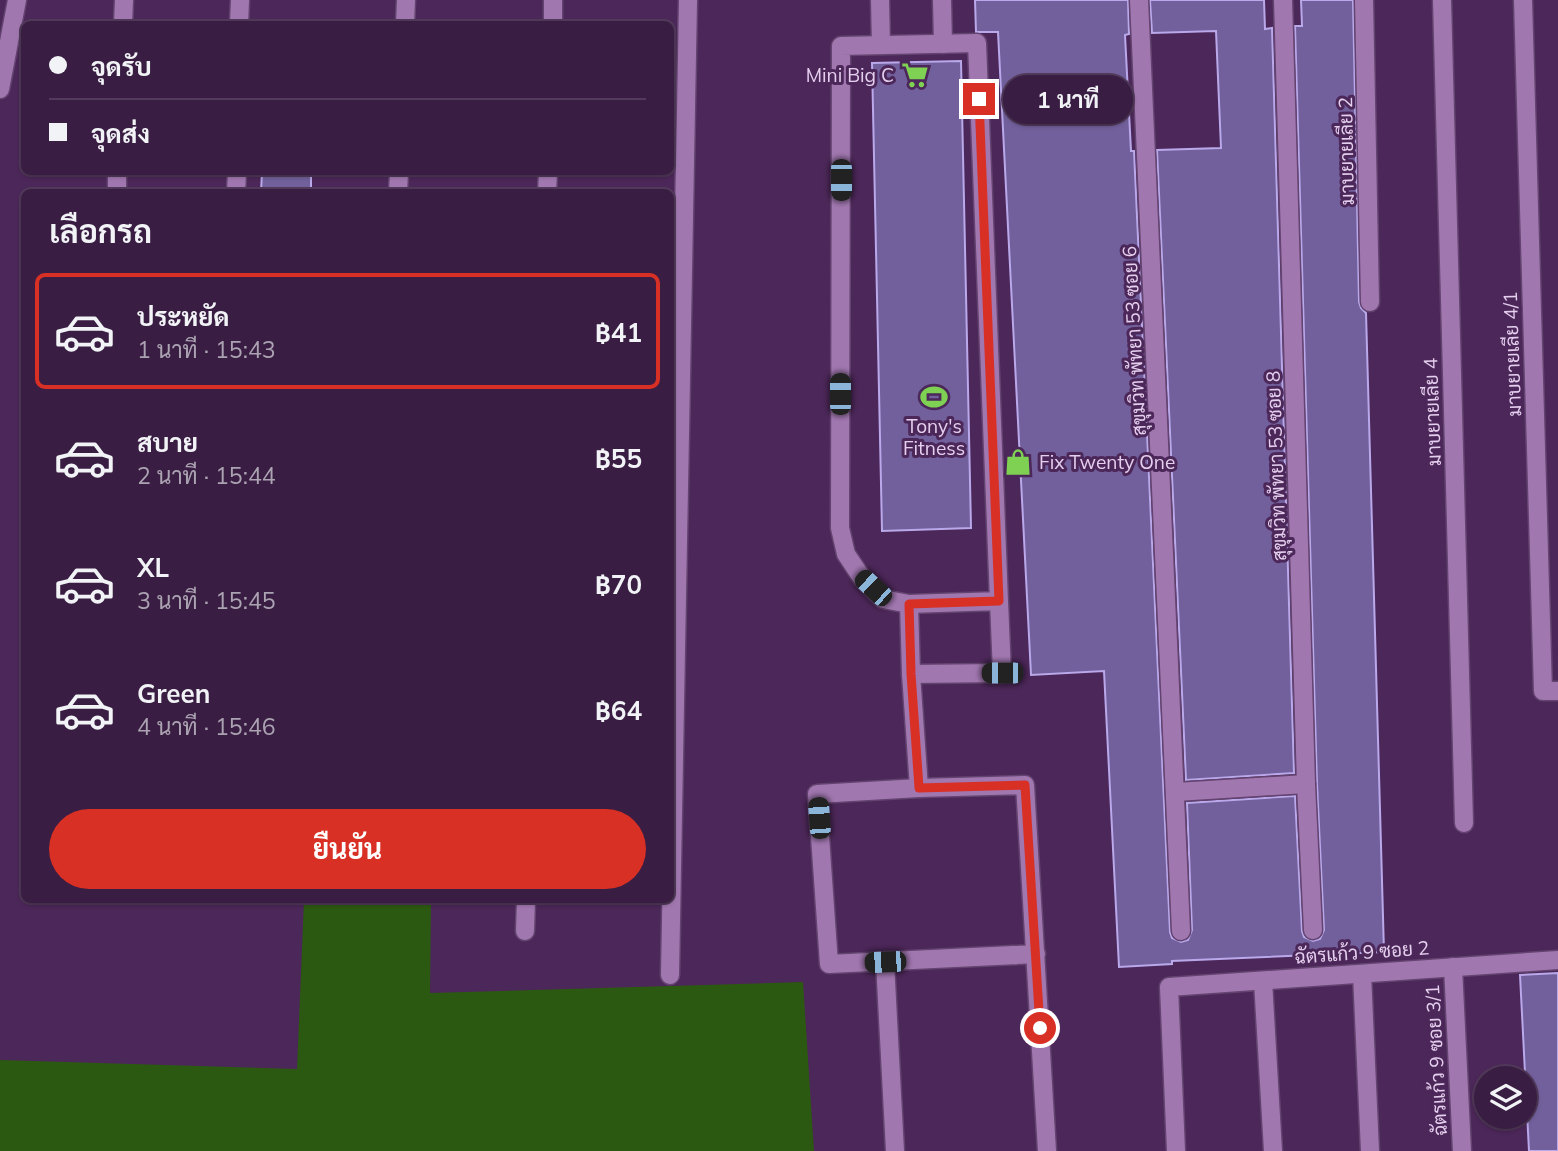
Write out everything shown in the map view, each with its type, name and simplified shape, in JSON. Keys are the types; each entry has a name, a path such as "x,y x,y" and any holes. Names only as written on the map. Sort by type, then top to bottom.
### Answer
{"street":[{"path":"0,89 17,0"},
{"path":"123,21 124,0"},
{"path":"239,21 240,0"},
{"path":"405,21 406,0"},
{"path":"553,0 553,21"},
{"path":"674,758 688,0"},
{"path":"880,0 881,45"},
{"path":"942,0 943,44"},
{"name":"สุขุมวิท พัทยา 53 ซอย 6","path":"1139,0 1181,931"},
{"name":"สุขุมวิท พัทยา 53 ซอย 8","path":"1283,0 1306,784 1313,930"},
{"name":"มาบยายเลีย 2","path":"1364,0 1370,302"},
{"name":"มาบยายเลีย 4","path":"1442,0 1464,823"},
{"name":"มาบยายเลีย 4/1","path":"1523,0 1543,691 1558,691"},
{"path":"911,674 1002,673 977,43 841,46 840,528 846,554 862,578 883,598 909,604 999,601"},
{"path":"909,604 919,788"},
{"path":"1176,792 1306,784"},
{"path":"1036,954 829,964 817,794 1025,785 1036,954 1046,1151"},
{"path":"525,930 526,903"},
{"path":"670,975 671,903"},
{"name":"ฉัตรแก้ว 9 ซอย 2","path":"1176,1151 1169,987 1558,960"},
{"path":"885,962 895,1151"},
{"name":"ฉัตรแก้ว 9 ซอย 3/1","path":"1453,967 1462,1151"},
{"path":"1362,974 1370,1151"},
{"path":"1264,981 1273,1151"}],"green space":[{"path":"304,903 431,903 430,993 803,982 814,1151 0,1151 0,1060 297,1069"}],"building":[{"path":"975,0 1128,0 1129,34 1125,35 1131,151 1134,151 1170,932 1172,938 1181,942 1188,940 1192,930 1187,803 1295,796 1302,931 1304,937 1313,941 1320,939 1324,930 1317,784 1295,26 1302,26 1301,0 1353,0 1359,302 1366,313 1384,952 1172,961 1172,964 1119,967 1104,671 1031,675 998,32 976,32"},
{"path":"1150,0 1264,0 1265,29 1272,28 1294,773 1186,780 1157,150 1221,148 1216,31 1152,33"},
{"path":"961,61 971,528 882,531 872,63"},
{"path":"262,175 311,175 311,189 261,189"},
{"path":"1558,973 1558,1151 1529,1151 1528,1129 1537,1129 1537,1066 1525,1066 1520,975"}],"place":[{"name":"Mini Big C","path":"915,75"},
{"name":"Tony's Fitness","path":"934,397"},
{"name":"Fix Twenty One","path":"1018,462"}],"route":[{"path":"979,99 999,601 909,604 911,674 919,788 1025,785 1040,1028"}]}
